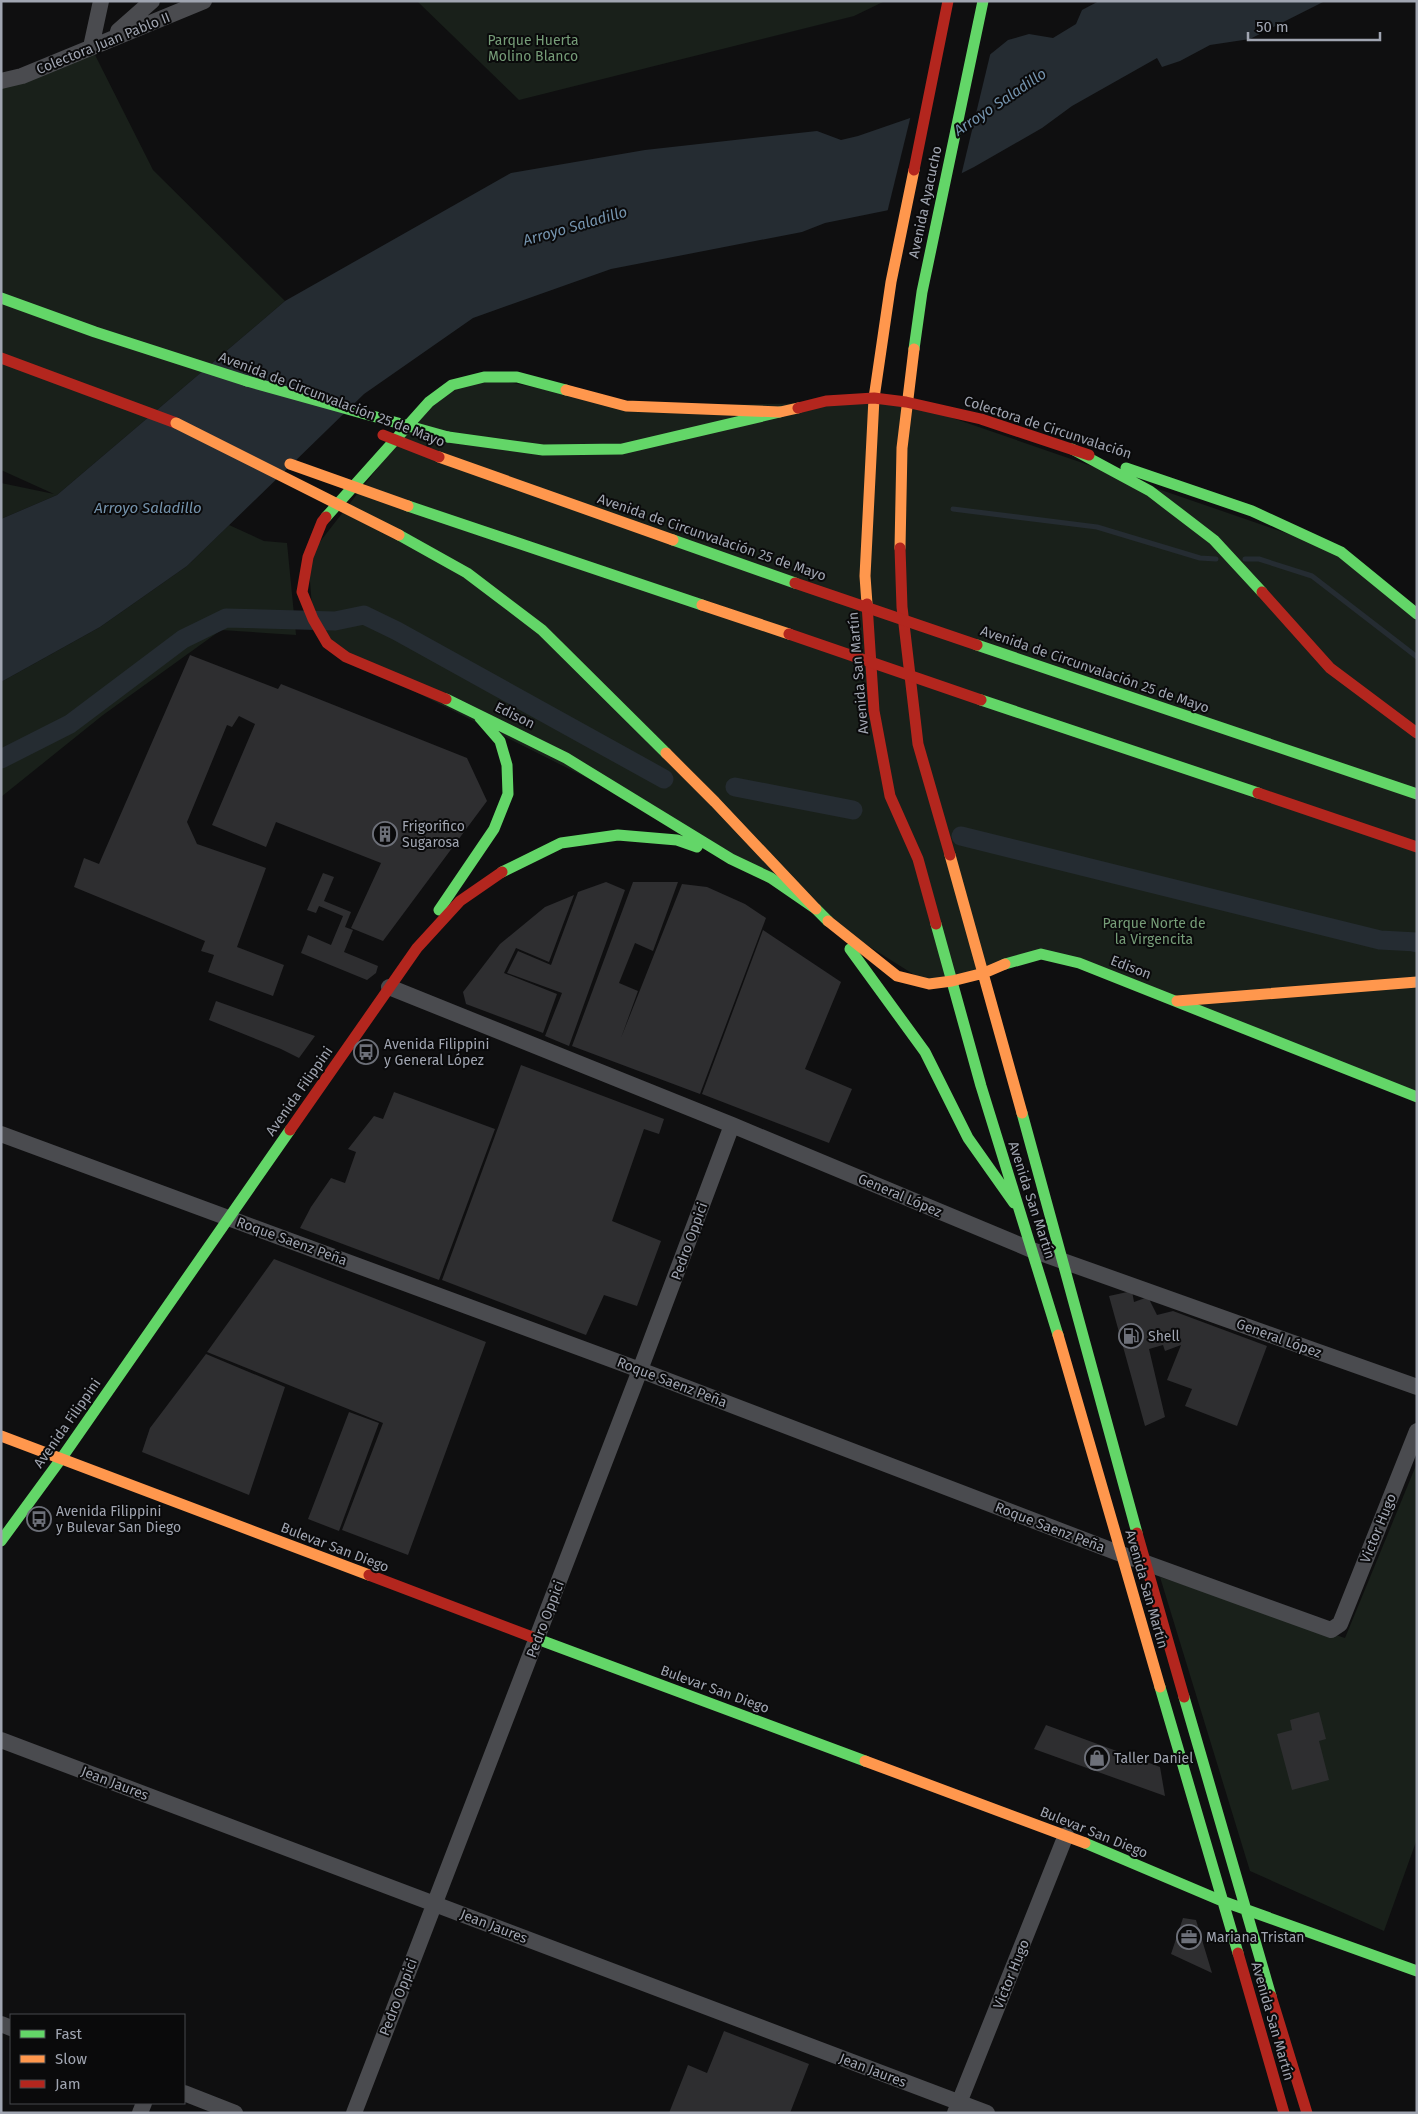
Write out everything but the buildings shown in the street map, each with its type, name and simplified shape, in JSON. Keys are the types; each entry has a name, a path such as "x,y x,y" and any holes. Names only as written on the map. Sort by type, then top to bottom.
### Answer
{"main road":[{"name":"Avenida Ayacucho","path":"892,282 948,1"},
{"name":"Avenida Ayacucho","path":"922,292 984,1"},
{"name":"Avenida San Martín","path":"892,282 874,398 865,576 874,711 890,796 918,859 952,981 1019,1210 1055,1323 1284,2113"},
{"name":"Avenida San Martín","path":"922,292 906,402 902,448 900,552 902,607 918,744 984,973 1145,1563 1245,1909 1307,2113"},
{"name":"Avenida de Circunvalación 25 de Mayo","path":"1,298 95,332 247,381 357,424"},
{"path":"1,358 408,506 1417,847"},
{"name":"Colectora de Circunvalación","path":"302,592 308,556 322,522 429,402 452,385 484,377 517,377 626,406 780,412 826,401 874,398 906,402 981,419 1252,511 1341,552 1417,614"},
{"path":"247,381 448,437 543,450 622,449 780,412"},
{"path":"176,423 399,535 467,573 542,630 715,802 816,909"},
{"name":"Avenida de Circunvalación 25 de Mayo","path":"375,431 439,456 795,583 1417,794"},
{"path":"1072,449 1150,491 1214,540 1330,668 1417,733"},
{"name":"Edison","path":"302,592 313,619 327,643 346,657 465,707 566,758 731,859"},
{"path":"417,948 448,895 494,829 508,794 508,765 500,742 485,723 465,707"},
{"name":"Avenida Filippini","path":"1,1541 62,1459 389,987 417,948 460,901 500,873 562,843 618,835 677,840 731,859"},
{"path":"731,859 771,878 816,909"},
{"name":"Edison","path":"816,909 835,928 897,976 929,984 952,981 984,973 1008,963 1040,954 1079,963 1177,1000 1417,1097"},
{"path":"835,928 925,1052 968,1138 1019,1210"},
{"path":"1177,1000 1417,982"},
{"name":"Bulevar San Diego","path":"1,1436 537,1639 1066,1835 1222,1901 1417,1971"}],"street":[{"path":"91,47 101,1"},
{"path":"109,39 152,1"},
{"name":"Colectora Juan Pablo II","path":"1,81 22,76 204,1"},
{"name":"General López","path":"389,987 732,1125 1032,1250 1417,1387"},
{"name":"Pedro Oppici","path":"354,2113 640,1370 732,1125"},
{"name":"Roque Saenz Peña","path":"1,1134 640,1370 1145,1563 1331,1630 1340,1624"},
{"name":"Victor Hugo","path":"1340,1624 1417,1431"},
{"name":"Jean Jaures","path":"1,1740 434,1903 957,2108 986,2113"},
{"name":"Victor Hugo","path":"957,2108 1066,1835"},
{"path":"185,2093 235,2113"}],"green space":[{"name":"Parque Huerta Molino Blanco","path":"417,1 885,1 854,16 519,100"},
{"path":"91,47 153,170 285,301 57,495 1,519 1,483 54,494 1,470 1,81"},
{"name":"Parque Norte de la Virgencita","path":"484,377 626,406 906,402 1341,552 1417,614 1417,1097 1041,954 929,984 653,811 346,657 313,619 308,557 429,402"},
{"path":"229,525 264,541 287,543 296,635 221,630 103,715 1,797 1,682 100,627 187,566"},
{"path":"1417,1463 1417,1839 1384,1931 1250,1871 1160,1577 1345,1638"}],"water":[{"name":"Arroyo Saladillo","path":"1099,1 1325,1 1250,39 1210,45 1180,61 1162,67 1157,58 1072,106 1042,128 974,167 889,210 825,223 802,232 611,269 473,318 364,394 187,566 100,627 1,682 1,519 57,495 285,301 511,173 645,150 817,131 841,140 913,117 1008,40 1029,34 1053,38 1076,24 1082,10"}],"pier":[{"path":"991,51 961,176 887,213 911,115"}],"waterway":[{"path":"953,509 1097,527 1200,558 1216,559"},
{"path":"1245,559 1259,559 1312,576 1417,657"},
{"path":"1,759 70,724 183,639 226,618 335,621 364,615 397,631 664,779"},
{"path":"735,787 853,810"},
{"path":"961,836 1380,940 1417,942"},
{"path":"1380,940 1417,950"}],"traffic: fast":[{"path":"914,349 922,292 983,1"},
{"path":"1,298 95,332 247,381"},
{"path":"326,517 429,402 452,385 484,377 517,377 566,390"},
{"path":"247,381 448,437"},
{"path":"448,437 543,450 622,449 780,412"},
{"path":"1072,449 1150,491 1214,540 1262,592"},
{"path":"1126,468 1252,511 1341,552 1417,614"},
{"path":"408,506 702,605"},
{"path":"399,535 467,573 542,630 666,753"},
{"path":"673,540 795,583"},
{"path":"977,645 1417,794"},
{"path":"446,699 566,758 731,859 771,878 816,909 828,921"},
{"path":"981,700 1258,793"},
{"path":"439,910 494,829 508,794 507,765 500,741 480,718"},
{"path":"502,872 561,843 618,835 677,840 697,847"},
{"path":"936,924 981,1086 1058,1335"},
{"path":"850,949 925,1052 968,1138 1014,1203"},
{"path":"1005,964 1041,954 1079,963 1417,1097"},
{"path":"1022,1113 1137,1533"},
{"path":"1,1541 61,1459 290,1130"},
{"path":"532,1637 865,1761"},
{"path":"1160,1687 1238,1953"},
{"path":"1184,1697 1271,1996"},
{"path":"1085,1843 1222,1901 1417,1971"}],"traffic: slow":[{"path":"867,604 865,576 874,398 891,282 914,170"},
{"path":"900,548 902,448 914,349"},
{"path":"566,390 626,406 780,412 798,408"},
{"path":"176,423 399,535"},
{"path":"439,457 673,540"},
{"path":"290,464 408,506"},
{"path":"702,605 789,634"},
{"path":"666,753 816,909"},
{"path":"950,855 1022,1113"},
{"path":"828,921 897,976 929,984 952,981 984,973 1005,964"},
{"path":"1177,1001 1417,982"},
{"path":"1058,1335 1160,1687"},
{"path":"1,1436 369,1575"},
{"path":"865,1761 1085,1843"}],"traffic: jam":[{"path":"914,170 948,1"},
{"path":"1,358 176,423"},
{"path":"798,408 826,401 874,398 906,402 981,419 1089,455"},
{"path":"383,435 439,457"},
{"path":"326,517 322,522 308,557 302,592 313,619 327,643 346,657 446,699"},
{"path":"900,548 902,607 918,744 950,855"},
{"path":"795,583 977,645"},
{"path":"1262,592 1330,668 1417,733"},
{"path":"867,604 874,711 890,796 918,859 936,924"},
{"path":"789,634 981,700"},
{"path":"1258,793 1417,847"},
{"path":"290,1130 417,948 460,901 502,872"},
{"path":"1137,1533 1184,1697"},
{"path":"369,1575 532,1637"},
{"path":"1238,1953 1284,2113"},
{"path":"1271,1996 1307,2113"}],"place":[{"name":"Frigorifico Sugarosa","path":"385,834"},
{"name":"Avenida Filippini y General López","path":"366,1052"},
{"name":"Shell","path":"1131,1336"},
{"name":"Avenida Filippini y Bulevar San Diego","path":"39,1519"},
{"name":"Taller Daniel","path":"1097,1758"},
{"name":"Mariana Tristan","path":"1189,1937"}]}
